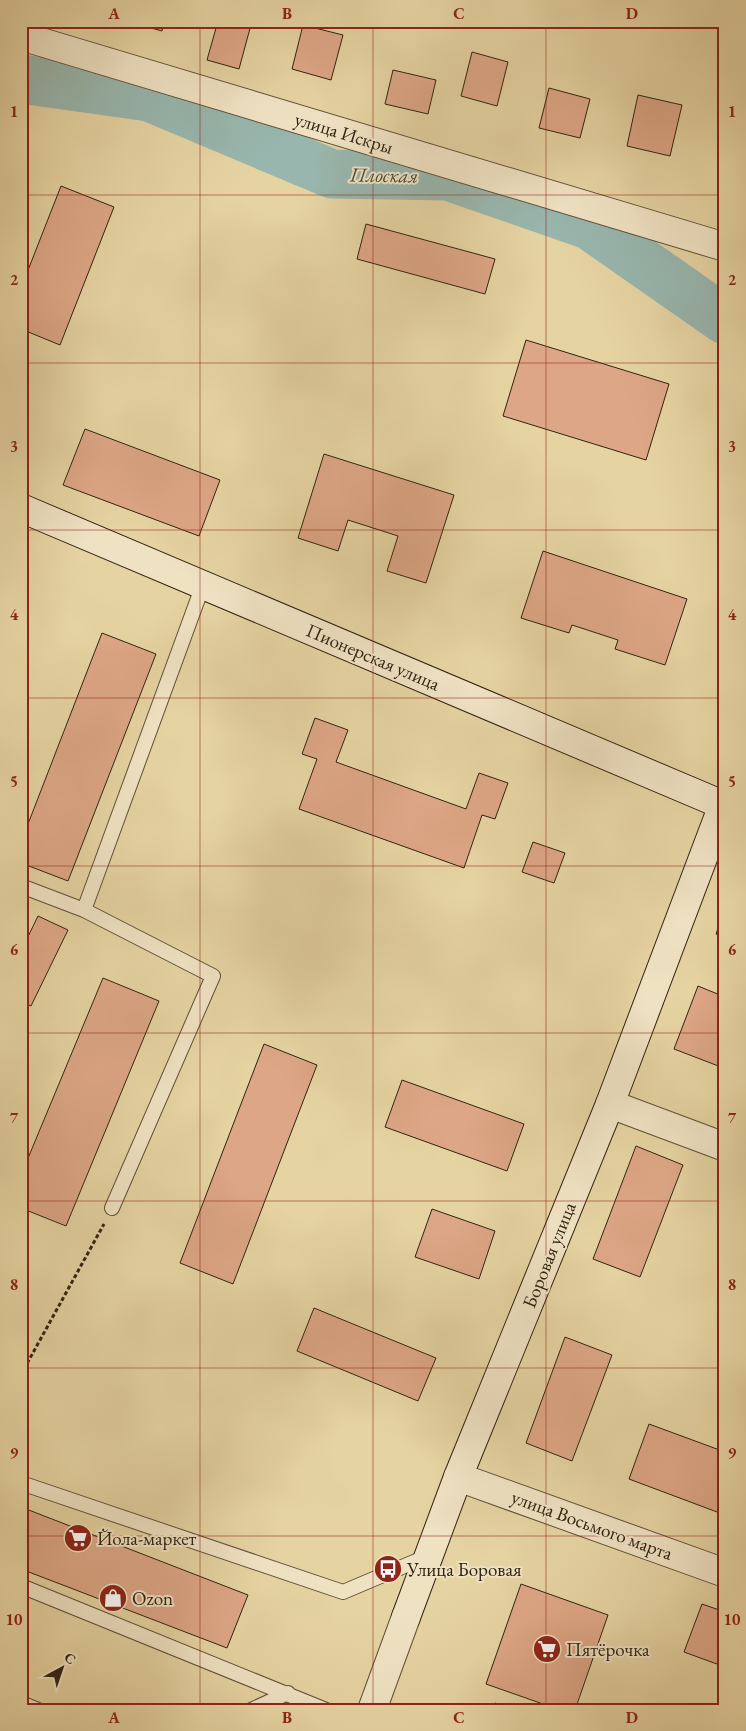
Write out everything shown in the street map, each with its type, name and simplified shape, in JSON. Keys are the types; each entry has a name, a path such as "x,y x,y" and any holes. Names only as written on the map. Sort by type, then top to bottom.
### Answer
{"street":[{"name":"улица Искры","path":"21,36 725,247"},
{"name":"Пионерская улица","path":"21,508 724,804"},
{"name":"Боровая улица","path":"372,1710 458,1478 610,1104 724,804"},
{"path":"610,1104 725,1147"},
{"name":"улица Восьмого марта","path":"458,1478 725,1573"}],"lane":[{"path":"84,910 203,585"},
{"path":"21,886 84,910 213,976 112,1208"},
{"path":"21,1270 21,1278"},
{"path":"21,1483 343,1592 429,1556"},
{"path":"21,1586 326,1710"},
{"path":"251,1710 288,1694"},
{"path":"21,1703 38,1710"}],"path":[{"path":"24,1369 112,1208"}],"building":[{"path":"126,21 164,21 162,31"},
{"path":"218,21 252,21 239,69 207,60"},
{"path":"303,25 343,35 331,80 292,69"},
{"path":"472,52 508,62 497,106 461,96"},
{"path":"393,70 436,80 428,114 385,104"},
{"path":"549,88 590,99 580,138 539,128"},
{"path":"638,95 682,105 670,156 627,146"},
{"path":"61,186 114,207 60,345 21,329 21,288"},
{"path":"366,224 495,259 485,294 357,259"},
{"path":"526,340 669,384 646,460 503,416"},
{"path":"85,429 220,480 199,536 63,485"},
{"path":"324,454 454,495 426,583 387,571 398,536 348,520 338,551 298,538"},
{"path":"543,551 687,599 665,665 615,649 618,640 572,625 569,633 521,618"},
{"path":"102,633 156,654 68,881 21,863 21,842"},
{"path":"315,718 348,730 336,762 466,809 479,773 508,783 495,819 482,815 464,868 299,809 317,759 302,754"},
{"path":"533,842 565,853 554,883 522,872"},
{"path":"725,909 725,937 716,934"},
{"path":"38,916 68,930 31,1006 21,1002 21,951"},
{"path":"103,978 159,1001 66,1226 21,1208 21,1175"},
{"path":"698,986 725,997 725,1058 721,1067 674,1049"},
{"path":"264,1044 317,1065 233,1284 180,1263"},
{"path":"402,1080 524,1124 507,1171 385,1127"},
{"path":"636,1146 683,1165 640,1277 593,1259"},
{"path":"432,1209 495,1231 479,1279 415,1257"},
{"path":"314,1308 436,1358 418,1401 297,1351"},
{"path":"565,1337 612,1355 572,1461 526,1443"},
{"path":"649,1424 725,1452 725,1515 629,1479"},
{"path":"21,1507 248,1595 227,1648 21,1569"},
{"name":"Пятёрочка","path":"521,1584 608,1615 575,1710 560,1710 486,1684"},
{"path":"702,1604 725,1612 725,1667 684,1652"},
{"path":"495,1703 518,1710 493,1710"}],"waterway":[{"name":"Плоская","path":"21,79 149,97 332,174 448,176 589,225 725,320"}],"place":[{"name":"Йола-маркет","path":"78,1538"},
{"name":"Улица Боровая","path":"388,1569"},
{"name":"Ozon","path":"113,1598"},
{"name":"Пятёрочка","path":"547,1649"}]}
